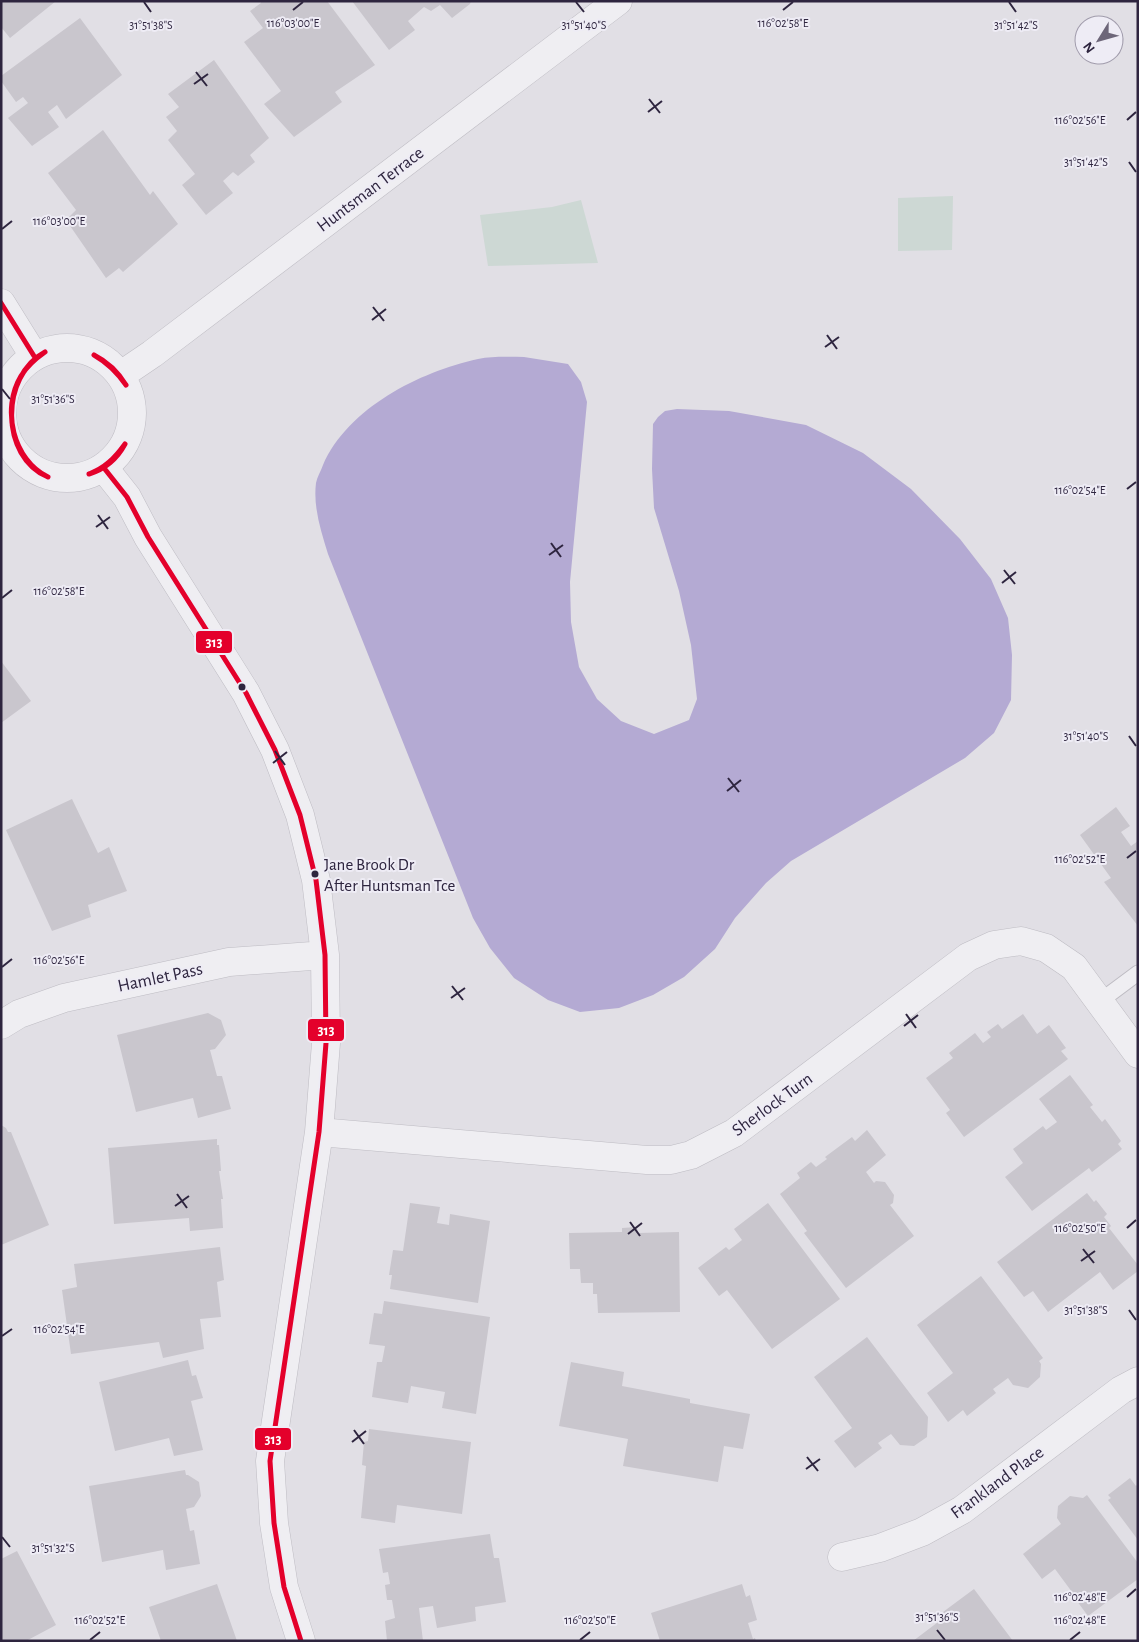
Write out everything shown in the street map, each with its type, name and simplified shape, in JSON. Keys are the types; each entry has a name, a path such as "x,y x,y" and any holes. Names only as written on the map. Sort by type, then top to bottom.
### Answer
{"street":[{"name":"Huntsman Terrace","path":"121,376 618,1"},
{"path":"1,303 34,356"},
{"path":"72,347 90,352 108,361 121,376 130,394 133,415 129,436 119,454 104,468 86,476 67,479 47,476 8,459 2,412 6,390 17,370 34,356 52,349 72,347"},
{"path":"104,468 127,497 148,537 246,693 275,750 300,815 314,871 325,955 326,1043 320,1132 270,1461 274,1523 284,1586 301,1641"},
{"name":"Sherlock Turn","path":"320,1132 647,1160 671,1160 691,1155 734,1133 968,957 994,945 1021,941 1046,948 1074,967 1138,1054"},
{"name":"Hamlet Pass","path":"1,1025 19,1014 64,998 209,966 229,962 325,955"},
{"name":"Frankland Place","path":"842,1557 880,1548 914,1535 962,1510 1121,1390 1138,1380"}],"lane":[{"path":"1099,1002 1138,973"}],"shaded area":[{"path":"953,196 952,250 898,251 898,198"},
{"path":"581,200 598,263 488,266 480,215 552,207"},
{"path":"524,357 568,364 581,382 587,402 570,582 571,622 579,667 597,699 621,721 654,734 689,720 697,699 691,645 679,591 654,508 652,469 653,424 665,411 677,409 729,411 806,425 863,453 911,489 960,539 991,579 1008,618 1012,655 1011,700 994,733 965,758 791,861 766,883 735,918 715,949 684,977 653,995 619,1008 580,1012 548,1000 514,978 490,948 473,918 328,554 317,510 316,483 323,465 334,445 349,426 367,410 410,383 455,365 484,358"}],"building":[{"path":"1,1 56,1 10,38 1,27"},
{"path":"260,1 327,1 375,65 335,92 342,102 294,137 264,104 281,91 244,42 263,28 250,11 261,3"},
{"path":"352,1 471,1 470,4 452,18 440,5 431,11 424,7 408,21 415,30 389,50"},
{"path":"80,18 122,75 66,119 57,105 48,112 59,127 32,146 8,118 28,103 23,97 16,102 1,81 1,76"},
{"path":"214,60 269,138 250,155 255,162 238,176 233,172 223,181 233,193 206,215 182,185 195,174 168,140 177,131 166,117 179,107 168,94"},
{"path":"103,130 150,195 153,191 178,224 123,272 119,268 106,278 66,220 76,210 48,173"},
{"path":"1,661 31,701 1,723"},
{"path":"72,799 98,853 109,847 127,891 88,905 91,917 52,931 6,830"},
{"path":"1116,807 1130,826 1121,832 1131,846 1138,841 1138,926 1104,882 1111,878 1080,835"},
{"path":"208,1013 221,1020 226,1035 215,1049 210,1050 217,1076 222,1076 231,1109 198,1118 193,1098 136,1112 117,1035"},
{"path":"1023,1014 1037,1034 1049,1025 1066,1048 1061,1051 1068,1059 964,1137 946,1113 950,1110 926,1078 953,1058 949,1053 975,1033 983,1043 991,1037 987,1032 998,1024 1002,1029"},
{"path":"1070,1075 1093,1105 1090,1107 1102,1122 1105,1119 1121,1141 1118,1144 1122,1149 1092,1172 1089,1168 1032,1211 1005,1177 1023,1163 1013,1149 1043,1126 1046,1130 1057,1122 1039,1099"},
{"path":"1,1125 8,1132 11,1132 49,1225 1,1245"},
{"path":"867,1130 886,1155 866,1172 874,1183 876,1181 885,1182 894,1195 893,1203 890,1205 914,1236 846,1288 804,1233 807,1231 780,1194 800,1178 797,1173 811,1162 816,1167 827,1159 825,1157 852,1137 855,1141"},
{"path":"217,1139 223,1199 221,1199 223,1228 190,1231 189,1218 114,1224 108,1148"},
{"path":"1087,1193 1094,1202 1096,1200 1107,1214 1104,1217 1111,1226 1109,1228 1138,1265 1138,1271 1113,1290 1100,1272 1048,1312 1033,1291 1024,1297 997,1262"},
{"path":"410,1203 440,1207 437,1223 449,1225 450,1214 490,1221 478,1303 390,1289 392,1275 389,1275 393,1250 403,1251"},
{"path":"768,1203 840,1299 772,1349 727,1290 719,1296 698,1268 726,1247 729,1250 742,1240 734,1229"},
{"path":"637,1227 638,1233 679,1232 680,1312 598,1313 597,1294 593,1294 593,1283 581,1283 580,1269 570,1269 569,1233 622,1232 622,1228"},
{"path":"220,1247 224,1280 217,1282 221,1317 200,1319 204,1349 163,1358 159,1342 71,1354 62,1290 77,1287 74,1264"},
{"path":"981,1276 1043,1358 1039,1361 1041,1364 1040,1377 1028,1388 1013,1385 1008,1378 993,1389 996,1393 967,1416 963,1410 948,1422 927,1393 953,1373 917,1325"},
{"path":"384,1301 490,1317 476,1414 442,1408 445,1392 411,1386 408,1403 372,1397 377,1362 382,1362 385,1346 369,1344 374,1313 382,1314"},
{"path":"867,1337 928,1417 927,1437 914,1446 900,1445 891,1434 878,1443 882,1448 855,1468 834,1441 852,1428 814,1377"},
{"path":"188,1360 192,1376 196,1375 203,1398 191,1401 203,1450 174,1456 169,1438 115,1451 99,1382"},
{"path":"571,1362 624,1372 622,1386 690,1399 690,1403 750,1414 743,1449 724,1446 718,1482 623,1466 628,1439 559,1426"},
{"path":"369,1429 471,1442 462,1514 397,1505 395,1523 361,1518 366,1466 362,1465 364,1442 368,1441"},
{"path":"185,1470 186,1475 199,1482 201,1496 194,1507 186,1509 190,1531 194,1530 200,1564 166,1570 163,1550 102,1562 89,1486"},
{"path":"1130,1478 1136,1486 1138,1484 1138,1540 1108,1500 1111,1498 1108,1495"},
{"path":"1087,1495 1138,1563 1138,1579 1088,1616 1055,1569 1042,1579 1023,1554 1061,1524 1057,1518 1058,1506 1070,1496 1083,1498"},
{"path":"490,1534 494,1558 499,1558 506,1602 475,1607 476,1621 437,1628 433,1606 419,1608 423,1641 387,1641 385,1621 395,1618 392,1600 387,1600 385,1585 390,1584 388,1572 383,1573 379,1549"},
{"path":"17,1551 56,1625 26,1641 1,1641 1,1559"},
{"path":"217,1584 237,1641 161,1641 149,1607"},
{"path":"742,1584 746,1597 750,1595 757,1620 748,1623 753,1639 755,1638 756,1641 660,1641 651,1613"},
{"path":"974,1589 1013,1641 913,1641 946,1616 943,1612"}],"transit line":[{"name":"313","path":"1,303 34,356"},
{"name":"313","path":"45,352 21,376 15,389 12,403 12,418 14,432 26,459 48,477"},
{"name":"313","path":"45,352 30,363 20,379 14,397 12,416 14,435 21,452 32,467 48,477"},
{"name":"313","path":"94,355 112,368 126,385"},
{"name":"313","path":"94,355 112,368 126,385"},
{"name":"313","path":"89,474 109,462 125,444"},
{"name":"313","path":"89,474 110,463 125,444"},
{"name":"313","path":"104,468 127,497 148,537 246,693 275,750 300,815 316,880 325,955 326,1043 319,1132 270,1461 274,1523 284,1587 301,1641"}],"place":[{"name":"Jane Brook Dr After Huntsman Tce","path":"315,874"}]}
